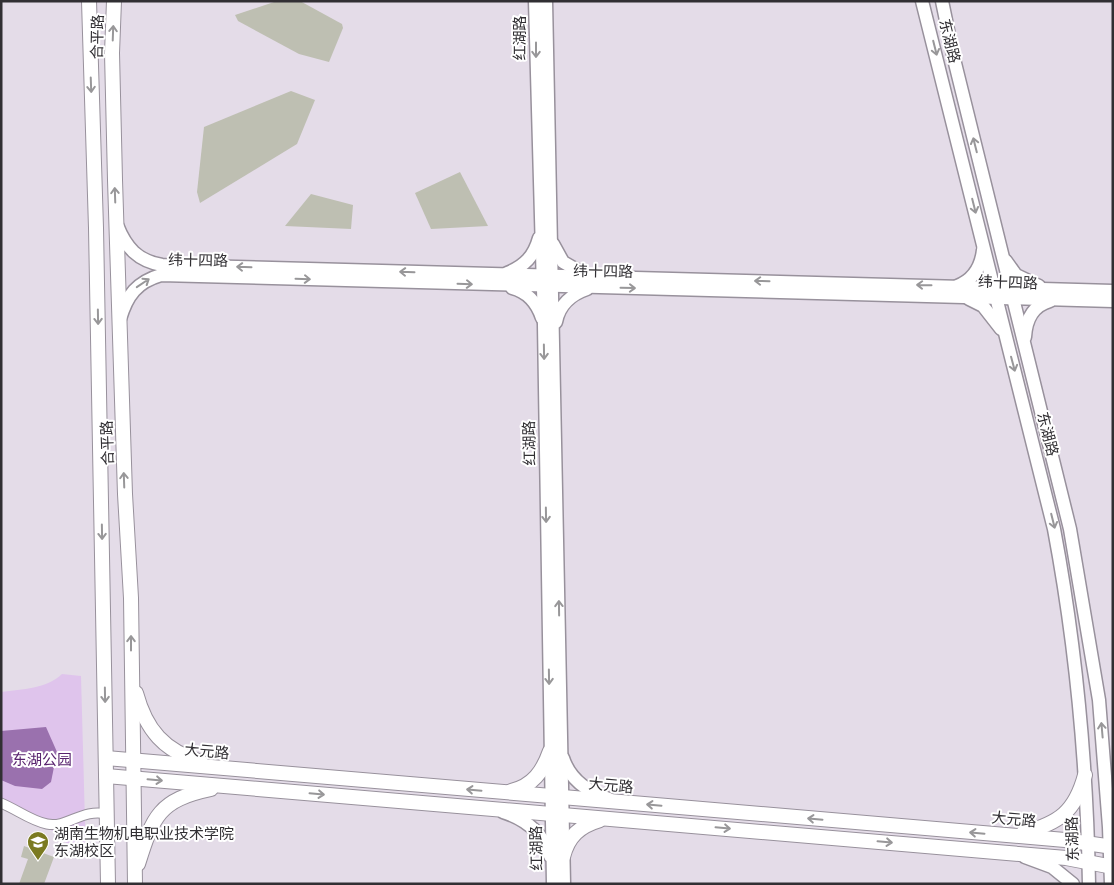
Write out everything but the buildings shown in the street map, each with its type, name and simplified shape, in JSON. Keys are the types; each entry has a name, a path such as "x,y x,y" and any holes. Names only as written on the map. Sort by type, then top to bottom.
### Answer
{"main road":[{"name":"合平路","path":"89,1 97,248 108,884"},
{"name":"合平路","path":"114,1 112,54 116,222 125,494 131,598 132,778 135,880"},
{"name":"红湖路","path":"536,1 541,225 548,281"},
{"name":"红湖路","path":"546,1 551,237 548,281 555,751 558,861 564,884"},
{"name":"东湖路","path":"922,1 1054,529 1063,574 1069,610 1085,775 1089,843 1089,884"},
{"name":"东湖路","path":"942,1 954,59 1070,529 1099,700 1112,847 1111,884"},
{"name":"纬十四路","path":"116,222 132,252 150,263 162,265 503,280"},
{"path":"541,225 532,256 503,280 529,296 537,305 549,328 568,300 595,282 563,262 557,254 551,237"},
{"path":"983,243 982,254 976,273 958,291 983,306 995,320 1006,338"},
{"path":"1003,258 1023,280 1052,294 1033,311 1026,327 1025,347"},
{"name":"纬十四路","path":"119,324 128,299 137,286 148,279 161,275 503,280 1052,294 1113,291"},
{"name":"纬十四路","path":"1052,294 1113,301"},
{"path":"132,675 144,717 165,745 196,760 224,768"},
{"path":"504,792 524,787 532,782 540,774 555,751 582,786 619,802"},
{"name":"大元路","path":"106,758 1012,836 1112,847"},
{"path":"1012,836 1048,825 1062,817 1080,791 1085,775 1093,782 1098,782 1106,774 1113,794"},
{"path":"106,776 1010,853 1089,862 1112,867"},
{"path":"135,880 150,827 159,813 186,795 224,786"},
{"path":"496,809 528,824 538,833 549,851 558,861 572,836 580,829 590,823 613,819"},
{"path":"1010,853 1052,867 1073,884"},
{"name":"红湖路","path":"553,884 558,861"}],"street":[{"path":"1,803 48,824 65,822 89,812 107,814"}],"green space":[{"name":"东湖公园","path":"62,674 81,676 86,859 51,830 38,827 1,808 1,692 26,689 49,683"}],"shaded area":[{"path":"46,727 57,752 51,782 42,789 15,786 1,780 1,731"}],"place":[{"name":"湖南生物机电职业技术学院 东湖校区","path":"38,861"}]}
